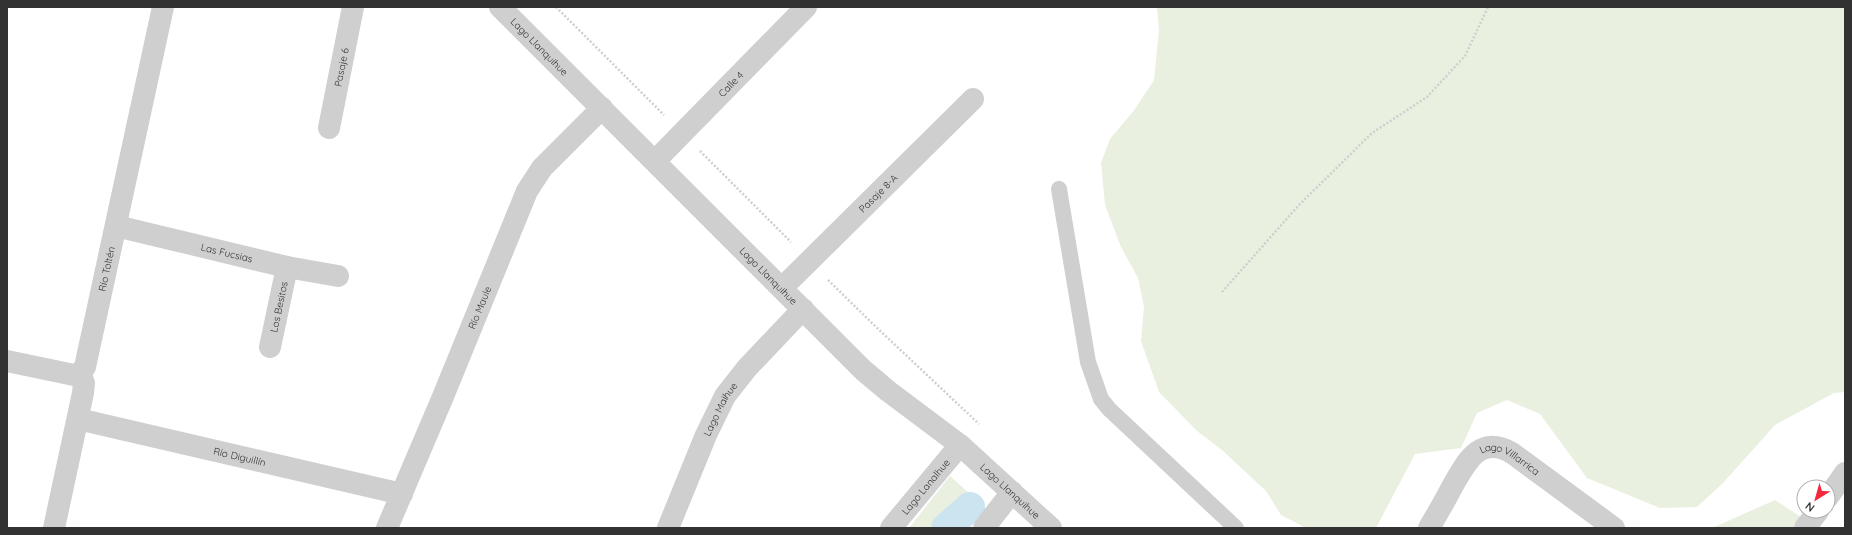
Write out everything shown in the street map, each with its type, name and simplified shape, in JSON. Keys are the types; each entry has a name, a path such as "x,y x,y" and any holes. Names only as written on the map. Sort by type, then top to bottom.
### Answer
{"street":[{"name":"Río Toltén","path":"80,373 85,367 87,360 163,7"},
{"name":"Pasaje 6","path":"329,128 353,7"},
{"name":"Lago Llanquihue","path":"500,7 878,383 960,445 1051,528"},
{"name":"Calle 4","path":"655,161 806,7"},
{"name":"Pasaje 8-A","path":"782,288 973,99"},
{"name":"Río Maule","path":"387,528 527,191 542,168 602,108"},
{"name":"Las Fucsias","path":"116,226 287,267 338,276"},
{"name":"Los Besitos","path":"270,347 287,267"},
{"name":"Lago Maihue","path":"668,528 706,435 725,396 747,368 804,309"},
{"path":"7,361 74,375 80,373 84,388 54,528"},
{"name":"Río Diguillín","path":"78,419 402,494"},
{"name":"Lago Lanalhue","path":"891,528 960,445"},
{"name":"Lago Villarrica","path":"1429,528 1471,456 1488,447 1496,447 1512,454 1614,528"},
{"path":"1836,486 1845,473"},
{"path":"984,528 1012,492"},
{"path":"1806,528 1812,519"}],"lane":[{"path":"1059,189 1088,362 1101,399 1109,409 1236,528"}],"path":[{"path":"556,7 875,326 982,428"},
{"path":"1222,292 1299,205 1372,133 1427,97 1465,56 1488,7"}],"green space":[{"path":"1157,7 1845,7 1845,392 1834,393 1775,425 1723,483 1697,507 1660,508 1587,478 1540,414 1507,400 1477,413 1461,448 1415,454 1376,528 1306,528 1281,515 1266,491 1222,450 1197,431 1159,392 1141,341 1144,307 1138,278 1121,247 1105,205 1101,163 1110,139 1135,109 1154,80 1159,30"},
{"path":"950,476 978,501 956,528 909,528"},
{"path":"1775,500 1796,514 1796,519 1804,519 1818,528 1712,528"}],"waterway":[{"path":"946,528 970,507"}]}
